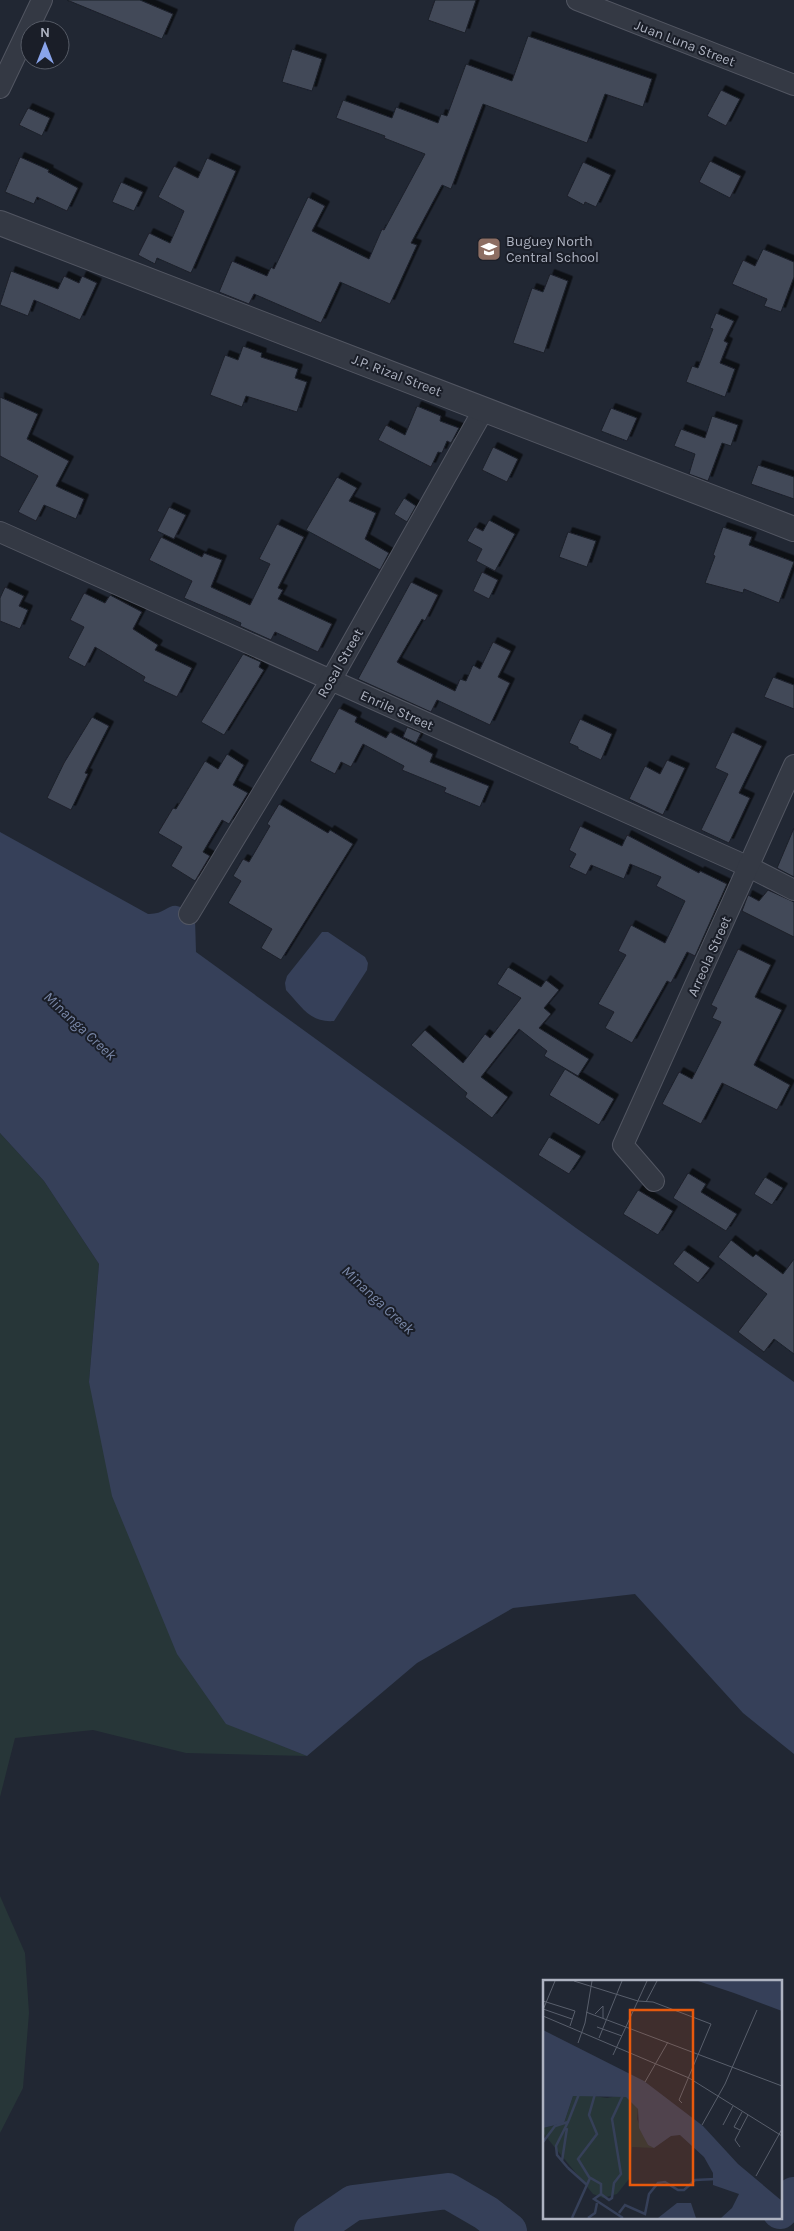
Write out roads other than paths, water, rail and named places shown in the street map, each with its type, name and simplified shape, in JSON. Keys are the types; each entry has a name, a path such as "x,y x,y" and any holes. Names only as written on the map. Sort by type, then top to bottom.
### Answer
{"street":[{"path":"0,88 42,0"},
{"name":"Juan Luna Street","path":"577,0 794,85"},
{"name":"J.P. Rizal Street","path":"0,223 794,529"},
{"name":"Rosal Street","path":"189,914 331,680 484,409"},
{"name":"Enrile Street","path":"0,532 749,866 794,890"},
{"name":"Arreola Street","path":"654,1181 623,1145 794,766"}],"water":[{"name":"Minanga Creek","path":"0,832 148,914 175,906 186,911 195,919 196,952 576,1228 794,1382 794,1754 743,1713 635,1594 513,1608 417,1663 307,1756 226,1724 177,1654 112,1496 89,1382 99,1264 44,1181 0,1133"},
{"path":"322,932 328,932 365,957 368,963 367,970 334,1021 326,1021 312,1016 286,990 285,983 287,976"}],"waterway":[{"path":"312,2231 353,2203 448,2191 486,2213 509,2231"},
{"path":"782,2209 794,2195"}],"place":[{"name":"Buguey North Central School","path":"489,249"}]}
